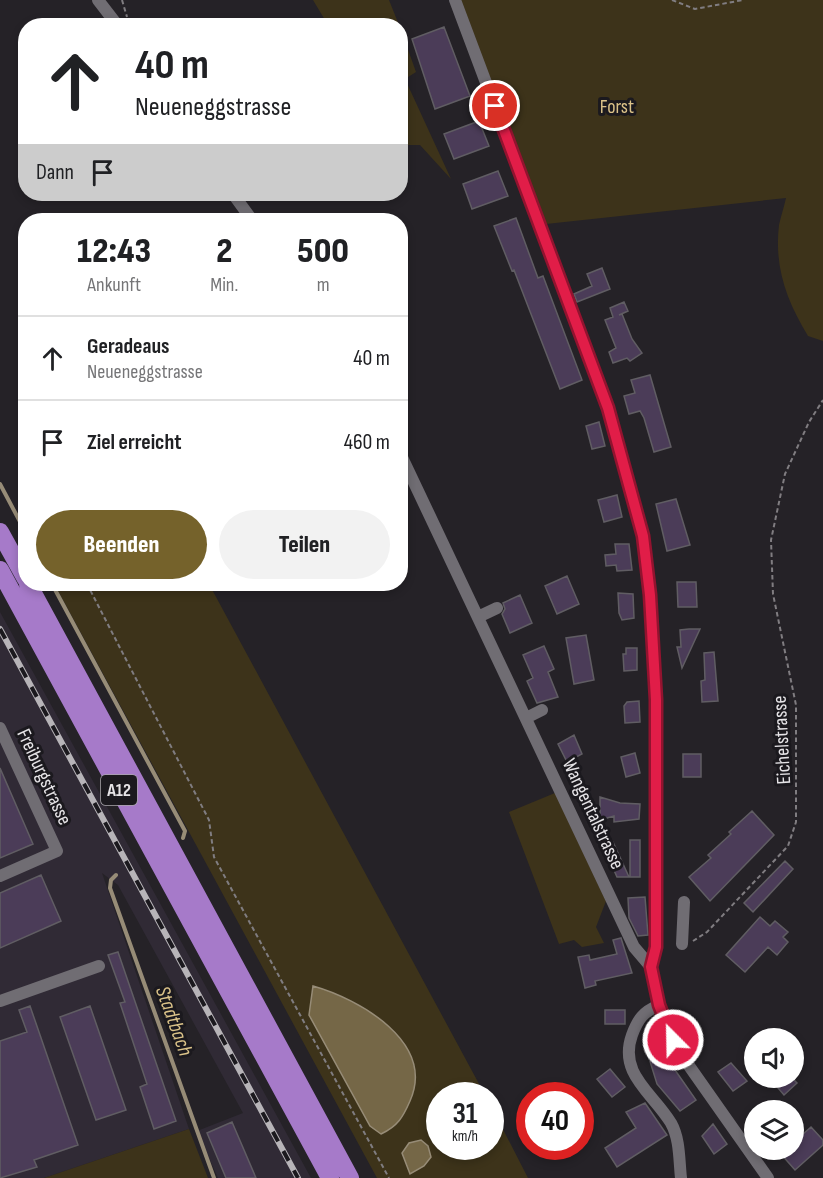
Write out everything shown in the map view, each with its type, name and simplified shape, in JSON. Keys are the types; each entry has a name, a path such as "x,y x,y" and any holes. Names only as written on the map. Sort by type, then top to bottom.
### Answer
{"highway":[{"path":"0,532 18,565"},
{"name":"A12","path":"0,570 330,1178"},
{"name":"A12","path":"32,591 350,1178"}],"street":[{"path":"98,0 117,18"},
{"path":"455,0 608,408 643,536 650,595 657,753 656,947 651,967"},
{"name":"Wangentalstrasse","path":"408,470 634,947 651,967 659,1005 680,1053 708,1096 768,1178"},
{"path":"478,616 497,608"},
{"path":"526,717 542,710"},
{"name":"Freiburgstrasse","path":"0,728 57,851 0,876"},
{"path":"682,944 684,902"},
{"path":"0,1001 99,966"},
{"path":"659,1005 641,1015 629,1044 628,1059 636,1079 671,1124 677,1138 681,1178"}],"path":[{"path":"122,0 123,18"},
{"path":"672,0 695,9 743,0"},
{"name":"Eichelstrasse","path":"682,944 697,940 707,932 793,837 798,796 797,715 773,594 771,540 785,474 804,430 823,400"},
{"path":"91,591 209,820 214,857 389,1178"}],"shaded area":[{"path":"0,612 311,1178 218,1178 197,1131 243,1113 118,885 102,873 189,1129 44,1178 0,1178"},
{"path":"313,986 351,1001 371,1013 403,1042 412,1060 415,1080 410,1101 405,1112 392,1128 381,1134 370,1126 309,1015"},
{"path":"421,1140 426,1144 426,1160 429,1160 424,1166 410,1174 402,1153 409,1143"}],"green space":[{"path":"313,0 389,0 396,18 324,18"},
{"name":"Forst","path":"460,0 823,0 823,341 808,336 788,297 780,270 779,225 786,198 546,224"},
{"path":"408,50 416,72 408,77"},
{"path":"408,86 451,179 420,145 408,145"},
{"path":"58,591 213,591 478,1082 426,1082 426,1160 504,1160 504,1131 516,1155 516,1160 519,1160 528,1178 377,1178","holes":["414,1092 370,1126 357,1099"]},
{"path":"555,793 606,901 596,927 604,943 582,947 574,940 559,944 509,812"},
{"path":"189,1129 208,1178 44,1178"}],"building":[{"path":"444,27 470,96 435,109 412,39"},
{"path":"479,121 489,146 454,159 444,134"},
{"path":"498,171 508,196 472,209 463,184"},
{"path":"516,218 538,278 543,276 582,380 560,389 514,270 512,271 494,226"},
{"path":"602,268 610,289 577,302 574,294 592,286 587,274"},
{"path":"624,302 628,311 619,315 622,314 632,339 642,353 630,361 627,358 613,363 609,352 616,348 605,320 613,317 610,308"},
{"path":"650,375 671,447 654,452 644,418 640,411 629,414 624,396 635,393 631,380"},
{"path":"599,422 605,446 592,449 586,426"},
{"path":"617,495 622,517 604,522 598,500"},
{"path":"676,499 690,545 667,551 656,504"},
{"path":"615,544 629,544 632,570 617,571 616,565 606,566 605,555 616,554"},
{"path":"567,576 579,604 557,614 545,586"},
{"path":"677,582 696,582 697,607 678,607"},
{"path":"618,593 633,594 634,618 622,620 619,613"},
{"path":"520,595 532,623 510,633 502,614 505,609 503,603"},
{"path":"700,629 682,668 677,647 681,647 680,630"},
{"path":"586,635 594,680 574,684 566,638"},
{"path":"544,646 554,669 548,672 558,697 537,703 527,681 533,678 523,655"},
{"path":"626,648 637,648 637,670 624,671 623,654 626,654"},
{"path":"714,652 718,701 702,702 701,681 705,680 704,653"},
{"path":"639,701 640,722 625,723 624,706 627,702"},
{"path":"574,735 582,754 567,762 558,744"},
{"path":"635,753 640,773 626,777 621,757"},
{"path":"683,754 701,754 701,777 683,777"},
{"path":"0,768 33,844 0,858"},
{"path":"600,797 620,803 640,804 639,819 614,822 614,816 600,820"},
{"path":"752,811 774,835 710,901 689,877 711,858 708,855"},
{"path":"630,840 640,840 640,877 630,877"},
{"path":"613,842 629,877 617,877 602,843"},
{"path":"785,861 793,869 753,912 744,903"},
{"path":"41,875 61,921 0,948 0,893"},
{"path":"645,897 648,935 638,936 629,918 628,898"},
{"path":"760,917 770,926 775,921 788,932 783,937 788,942 777,955 768,947 745,972 726,955"},
{"path":"621,938 632,973 595,981 596,985 585,988 578,957 589,955 590,960 617,954 613,940"},
{"path":"118,952 176,1121 154,1129 140,1087 147,1084 120,1003 125,1002 108,955"},
{"path":"30,1006 78,1145 34,1160 37,1167 0,1178 0,1041 27,1032 19,1010"},
{"path":"90,1006 126,1110 96,1120 60,1017"},
{"path":"605,1010 625,1010 625,1024 605,1024"},
{"path":"658,1035 675,1070 696,1100 680,1111 657,1084 644,1042"},
{"path":"731,1063 744,1078 744,1083 733,1091 718,1072"},
{"path":"610,1069 625,1087 612,1097 597,1079"},
{"path":"778,1088 792,1088 784,1095"},
{"path":"645,1103 667,1135 617,1167 605,1148 636,1128 626,1112"},
{"path":"232,1122 256,1178 226,1178 207,1133"},
{"path":"713,1124 727,1144 714,1154 702,1136"},
{"path":"811,1127 823,1140 823,1145 795,1170 786,1160 804,1160 804,1133"}],"waterway":[{"name":"Stadtbach","path":"0,484 18,518"},
{"name":"Stadtbach","path":"56,591 185,831 183,838"},
{"name":"Stadtbach","path":"116,875 111,880 110,888 214,1178"}],"railway":[{"path":"0,629 298,1178"}],"route":[{"path":"495,106 608,408 643,536 650,595 657,753 656,947 651,967 659,1005 673,1040"}]}
